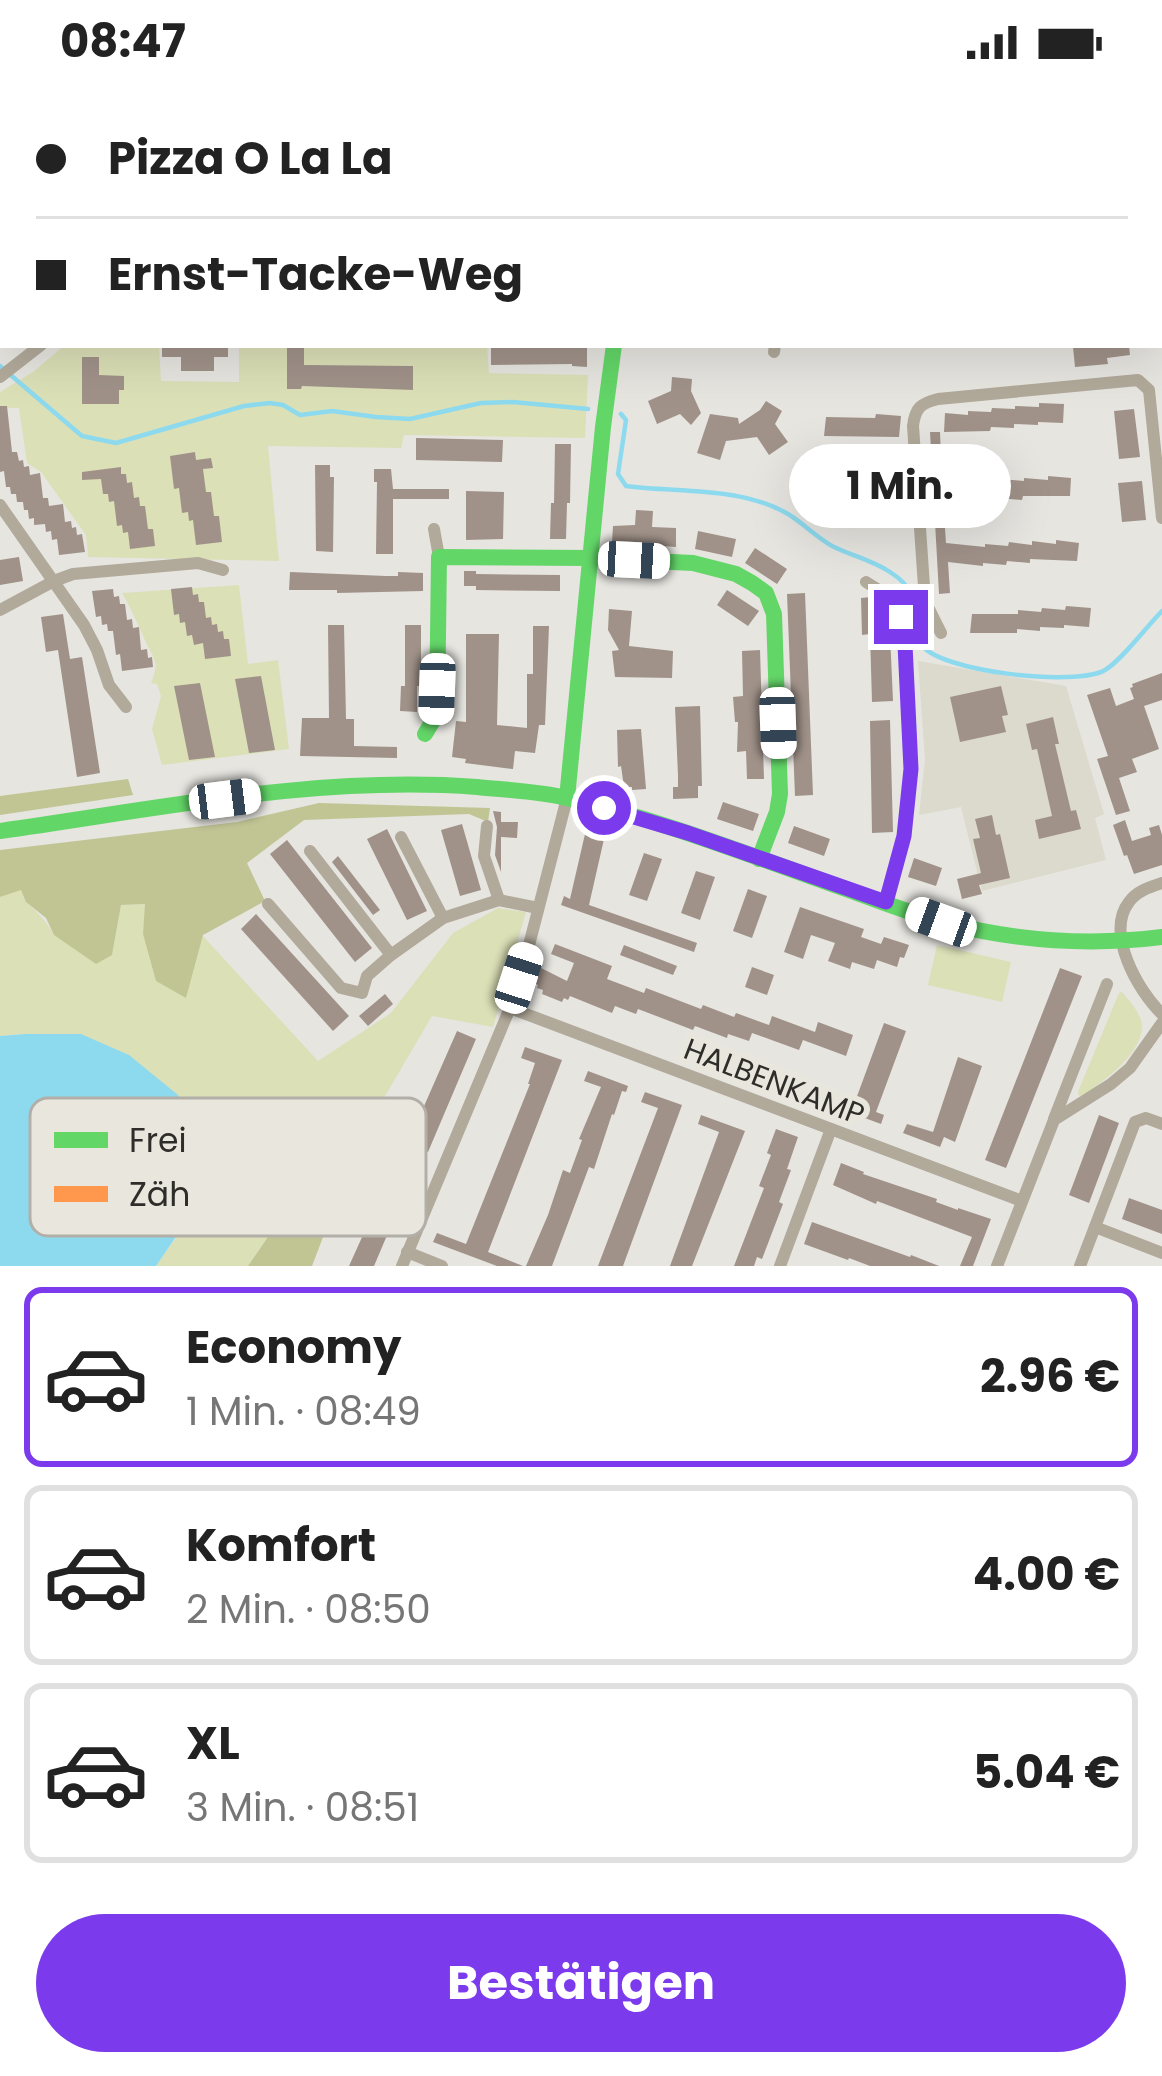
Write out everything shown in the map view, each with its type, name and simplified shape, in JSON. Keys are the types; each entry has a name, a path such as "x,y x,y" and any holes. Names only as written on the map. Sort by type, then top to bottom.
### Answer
{"street":[{"path":"0,377 37,348"},
{"path":"426,1206 509,1008 567,798 614,348"},
{"path":"941,633 925,601 913,425 920,405 938,399 1138,380 1149,390 1162,518"},
{"path":"0,505 84,625 110,685 126,706"},
{"path":"425,734 436,714 439,557 434,529"},
{"path":"439,557 692,563 736,574 766,593 774,614 780,794 760,859"},
{"path":"0,610 73,574 198,563 223,570"},
{"path":"866,582 885,594 901,617 905,648 911,769 904,836 886,902"},
{"path":"0,831 279,791 355,784 471,786 567,798 688,833 973,929 1071,941 1122,943 1162,937"},
{"path":"487,826 484,856 499,900"},
{"path":"401,837 443,918"},
{"path":"310,851 391,955"},
{"path":"1054,1120 1130,1068 1162,1019 1129,970 1122,943 1127,904 1133,896 1162,883"},
{"path":"268,904 341,988 362,993 367,976 443,918 499,900 538,908"},
{"path":"998,1266 1107,984"},
{"name":"HALBENKAMP","path":"509,1008 1022,1202"},
{"path":"1080,1266 1135,1122 1146,1118 1162,1124"},
{"path":"779,1266 831,1129"},
{"path":"1095,1227 1162,1253"},
{"path":"404,1259 442,1266"}],"shaded area":[{"path":"918,661 1066,686 1104,814 1095,818 1106,860 982,891 961,807 919,815 925,760"}],"green space":[{"path":"61,348 159,348 161,381 239,382 239,348 487,348 489,373 588,375 585,438 404,435 401,448 268,446 279,561 88,557 86,535 41,472 27,463 19,408 0,408 0,392"},
{"path":"239,585 248,664 278,660 289,749 162,765 152,729 161,696 157,684 151,683 154,659 122,593"},
{"path":"128,779 133,795 0,815 0,796"},
{"path":"319,803 490,808 488,822 469,814 304,820 247,863 265,901 203,935 186,998 156,981 143,934 145,904 121,905 112,955 96,964 54,935 46,918 26,902 21,890 0,897 0,850 237,822"},
{"path":"21,889 54,935 112,955 121,905 146,904 143,934 185,997 202,935 318,1061 391,1013 453,933 498,908 526,912 493,1027 432,1016 384,1098 94,1098 25,1034 0,1036 0,897"},
{"path":"937,945 1011,962 1002,1002 928,985"},
{"path":"1122,992 1140,1017 1140,1037 1120,1066 1079,1096 1078,1092"},
{"path":"177,1236 269,1236 248,1266 156,1266"},
{"path":"269,1236 323,1236 312,1266 248,1266"}],"water":[{"path":"81,1034 129,1055 180,1098 30,1098 30,1236 177,1236 156,1266 0,1266 0,1036"}],"building":[{"path":"162,348 228,348 228,357 214,357 214,371 181,371 181,357 162,357"},
{"path":"287,348 304,348 304,365 413,366 413,390 287,389"},
{"path":"491,348 587,348 587,367 491,365"},
{"path":"1073,348 1129,348 1130,355 1107,358 1108,364 1075,367"},
{"path":"82,357 99,357 99,375 124,376 119,404 82,404"},
{"path":"672,377 692,379 691,391 701,413 691,425 680,414 657,424 648,401 671,391"},
{"path":"766,401 782,411 775,424 788,442 769,455 757,437 726,441 720,460 697,453 710,414 738,418 739,424"},
{"path":"1039,403 1064,404 1063,423 944,432 945,413 968,415 968,411 991,412 992,408 1039,407"},
{"path":"0,406 7,406 12,452 17,452 24,467 29,466 30,475 40,473 43,498 48,498 49,506 63,504 65,522 71,521 77,535 82,534 85,552 59,555 51,531 46,532 45,524 34,525 23,502 17,502 16,494 6,487 4,471 0,472"},
{"path":"1134,409 1140,457 1119,459 1114,411"},
{"path":"876,414 901,416 899,437 824,436 826,417 875,418"},
{"path":"930,432 940,432 942,481 977,484 1071,478 1070,496 976,503 943,500 946,543 985,547 1008,546 1009,542 1032,545 1032,541 1079,543 1077,561 1030,559 1030,563 983,566 948,562 950,593 939,594"},
{"path":"416,438 503,440 502,462 416,460"},
{"path":"555,444 571,444 566,539 550,539"},
{"path":"195,452 196,460 211,458 213,468 203,469 206,492 211,492 214,516 219,516 222,542 196,545 193,520 189,521 188,512 182,513 179,488 174,489 170,456"},
{"path":"315,465 330,465 330,477 334,477 333,552 316,551"},
{"path":"121,467 127,483 132,482 134,498 139,497 140,506 145,506 155,546 130,549 128,532 117,526 114,501 103,494 101,479 82,480 82,472"},
{"path":"374,469 391,469 393,489 449,489 449,499 393,499 393,554 376,554"},
{"path":"879,477 905,477 905,498 835,504 835,483 879,482"},
{"path":"1142,481 1146,520 1122,522 1118,483"},
{"path":"466,491 504,492 503,539 466,540"},
{"path":"636,510 653,511 652,527 676,528 676,547 612,542 613,526 635,525"},
{"path":"698,531 736,539 732,557 695,549"},
{"path":"755,548 787,569 777,584 745,563"},
{"path":"19,557 23,581 0,585 0,560"},
{"path":"464,571 560,575 560,591 476,590 476,586 464,586"},
{"path":"290,572 423,573 423,591 289,590"},
{"path":"192,587 193,595 204,602 206,618 211,617 212,625 217,624 218,632 229,639 231,656 205,659 203,643 194,645 185,622 174,615 171,589"},
{"path":"113,589 114,597 125,604 127,620 132,619 133,628 139,627 141,650 147,649 153,667 122,671 113,631 102,625 101,616 96,617 92,591"},
{"path":"727,590 759,611 748,626 717,605"},
{"path":"805,593 813,795 795,796 787,594"},
{"path":"871,597 882,609 883,634 890,634 893,701 872,702 870,634 862,635 861,598"},
{"path":"1066,606 1091,608 1089,627 970,633 972,614 1065,610"},
{"path":"609,609 632,611 629,646 673,651 672,678 615,677 612,651 619,650 608,630"},
{"path":"63,614 70,659 82,657 100,773 77,777 58,650 46,652 41,617"},
{"path":"328,625 344,625 346,719 354,719 354,746 397,747 397,758 300,756 302,718 329,718"},
{"path":"405,625 421,625 417,712 400,711"},
{"path":"533,626 549,626 545,725 539,725 535,753 515,751 513,769 452,757 456,721 466,722 466,634 499,634 497,725 527,728"},
{"path":"760,650 764,779 747,779 746,751 737,752 733,697 743,696 742,651"},
{"path":"1162,673 1162,700 1144,706 1159,749 1132,759 1137,772 1119,778 1130,811 1116,815 1097,759 1108,756 1087,695 1110,688 1116,706 1134,699 1132,684"},
{"path":"261,676 275,750 249,753 235,679"},
{"path":"200,683 215,757 189,760 174,686"},
{"path":"1001,686 1008,715 1002,716 1006,732 960,742 950,697"},
{"path":"700,706 702,786 698,786 698,798 673,799 673,787 678,787 675,707"},
{"path":"1053,717 1071,811 1076,810 1081,829 1039,839 1035,820 1052,816 1037,749 1032,750 1026,724"},
{"path":"890,720 893,832 872,833 870,721"},
{"path":"641,729 646,789 632,790 624,787 618,767 617,730"},
{"path":"723,802 759,814 753,831 717,819"},
{"path":"493,811 501,812 501,822 518,822 517,838 501,837 501,872 495,855"},
{"path":"992,815 1010,878 979,885 982,894 962,899 957,879 981,873 973,839 980,838 975,819"},
{"path":"1125,820 1132,841 1151,835 1149,828 1159,825 1162,865 1134,874 1113,825"},
{"path":"462,824 481,890 460,896 441,830"},
{"path":"794,826 830,839 824,856 788,843"},
{"path":"387,829 427,911 407,920 367,839"},
{"path":"585,834 604,839 589,905 697,943 694,952 561,905 564,896 570,899"},
{"path":"287,840 372,948 355,962 270,854"},
{"path":"644,853 662,859 647,901 629,895"},
{"path":"338,856 380,910 373,915 332,862"},
{"path":"914,858 942,868 936,886 908,877"},
{"path":"696,871 715,877 700,920 681,913"},
{"path":"748,889 767,896 752,938 733,931"},
{"path":"800,907 864,929 861,937 881,944 884,937 909,945 904,958 900,957 897,967 877,960 874,969 852,962 850,969 828,961 835,943 811,935 803,959 784,952"},
{"path":"256,914 349,1016 333,1031 241,929"},
{"path":"555,944 612,966 607,979 644,993 646,988 701,1009 703,1005 769,1025 772,1016 815,1032 818,1022 853,1035 846,1056 803,1040 799,1050 752,1033 749,1041 695,1026 693,1030 638,1009 636,1014 615,1006 612,1013 570,996 562,1002 542,994 535,983 541,968 567,981 574,963 551,954"},
{"path":"624,945 677,966 673,975 620,955"},
{"path":"752,967 774,975 767,995 745,987"},
{"path":"1060,968 1082,976 1006,1168 985,1160"},
{"path":"385,994 393,1004 368,1026 359,1016"},
{"path":"884,1023 906,1031 876,1112 884,1115 881,1124 854,1114"},
{"path":"457,1031 476,1039 428,1152 426,1102"},
{"path":"525,1047 562,1060 488,1252 523,1266 497,1266 433,1242 437,1233 466,1244 530,1084 535,1063 521,1058"},
{"path":"958,1057 982,1066 955,1142 944,1137 940,1147 903,1133 907,1124 933,1132"},
{"path":"588,1071 628,1086 612,1114 594,1169 589,1167 552,1266 526,1266 563,1170 570,1173 601,1087 584,1081"},
{"path":"645,1092 682,1105 623,1266 598,1266 658,1108 641,1102"},
{"path":"701,1115 745,1131 692,1266 670,1266 719,1132 698,1124"},
{"path":"1099,1115 1119,1123 1089,1203 1069,1195"},
{"path":"776,1129 798,1137 779,1202 783,1204 762,1259 757,1257 754,1266 734,1266 764,1188 759,1186"},
{"path":"841,1163 991,1219 973,1266 960,1266 972,1237 833,1185"},
{"path":"1129,1198 1162,1210 1162,1234 1122,1219"},
{"path":"812,1222 939,1266 870,1266 848,1260 804,1244"},
{"path":"363,1236 387,1236 374,1266 349,1266"}],"waterway":[{"path":"0,366 82,436 116,443 244,406 270,403 300,415 332,411 410,419 481,403 588,409"},
{"path":"621,414 626,420 618,474 626,486 729,495 788,514 832,546 902,581 913,599 921,644 953,662 1039,677 1090,675 1112,665 1162,611"}],"traffic: fast":[{"path":"567,798 614,348"},
{"path":"425,734 437,714 439,557 693,563 736,574 766,593 774,614 780,794 759,859"},
{"path":"0,831 297,790 417,785 511,790 637,817 946,923 1027,938 1162,937"}],"route":[{"path":"604,808 886,902 904,836 911,769 901,617"}]}
